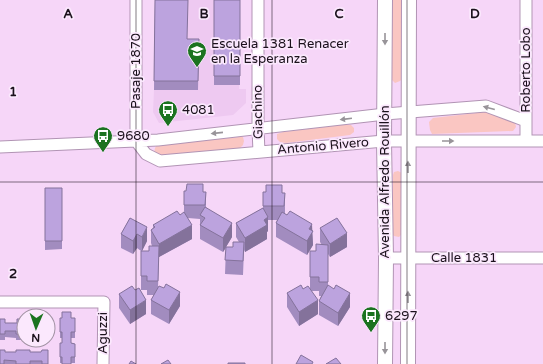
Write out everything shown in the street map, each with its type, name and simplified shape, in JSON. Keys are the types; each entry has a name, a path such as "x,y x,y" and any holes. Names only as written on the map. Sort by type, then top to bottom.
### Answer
{"street":[{"name":"Pasaje 1870","path":"136,0 136,141"},
{"name":"Giachino","path":"258,0 259,152"},
{"name":"Avenida Alfredo Rouillón","path":"385,0 385,364"},
{"name":"Avenida Alfredo Rouillón","path":"408,364 409,0"},
{"name":"Roberto Lobo","path":"526,0 526,141"},
{"name":"Antonio Rivero","path":"0,147 158,140 385,114 486,106 526,121"},
{"name":"Antonio Rivero","path":"136,141 146,154 160,161 384,141 543,141"},
{"name":"Calle 1831","path":"386,258 543,258"},
{"name":"Aguzzi","path":"0,302 104,302 103,364"}],"shaded area":[{"name":"Escuela 1381 Renacer en la Esperanza","path":"155,0 240,0 239,89 246,89 246,103 233,115 159,123 153,112"},
{"path":"391,0 404,0 403,78 395,83 391,79"},
{"path":"485,112 515,122 516,127 513,131 432,134 430,130 429,122 433,118"},
{"path":"351,125 354,128 354,132 350,135 286,143 280,142 277,139 277,134 283,132"},
{"path":"243,137 244,141 243,145 239,149 158,156 154,153 157,145"},
{"path":"398,171 402,173 403,233 399,237 392,234 393,175 394,172"}],"building":[{"path":"155,0 188,0 187,39 199,39 198,81 154,81"},
{"path":"214,0 240,0 240,76 214,76"},
{"path":"187,184 203,184 203,192 206,192 205,205 184,205 184,191 186,191"},
{"path":"266,185 282,185 282,193 285,193 284,206 263,206 263,192 266,192"},
{"path":"45,188 62,188 62,241 45,241"},
{"path":"205,207 232,223 223,238 200,225 205,218 200,215"},
{"path":"263,208 268,217 264,220 267,225 245,238 236,223"},
{"path":"177,211 180,215 184,212 192,225 159,244 151,230 155,227 153,225"},
{"path":"290,211 312,224 309,229 313,231 307,241 276,223 282,212 287,215"},
{"path":"130,218 147,227 142,237 137,234 133,241 121,234"},
{"path":"337,218 347,233 330,244 320,228"},
{"path":"233,242 244,242 243,261 225,260 226,247 233,247"},
{"path":"316,244 328,245 328,282 319,282 319,277 310,277 310,251 316,251"},
{"path":"149,246 159,246 158,281 147,281 147,276 141,276 141,251 149,251"},
{"path":"166,284 180,292 169,310 151,300 159,286 164,288"},
{"path":"301,285 303,289 308,286 318,300 299,312 287,293"},
{"path":"328,285 334,289 336,285 350,293 338,313 319,301"},
{"path":"132,286 135,290 139,288 146,300 130,310 119,294"},
{"path":"62,312 71,312 71,318 75,318 75,332 71,332 71,343 75,344 75,357 71,357 71,364 62,364 62,357 60,357 62,332 60,332 60,318 62,318"},
{"path":"0,319 5,319 5,323 16,323 16,331 5,331 5,334 0,334"},
{"path":"0,350 5,350 5,352 30,350 30,352 41,352 42,350 48,350 48,364 42,364 42,361 30,361 30,364 16,364 16,361 4,360 4,364 0,364"},
{"path":"301,355 313,362 312,364 296,364"},
{"path":"336,358 341,364 326,364"},
{"path":"168,360 171,364 161,364"},
{"path":"131,361 136,364 129,364"},
{"path":"245,363 245,364 228,364"}],"place":[{"name":"Escuela 1381 Renacer en la Esperanza","path":"197,68"},
{"name":"4081","path":"168,127"},
{"name":"9680","path":"103,153"},
{"name":"6297","path":"371,333"}]}
